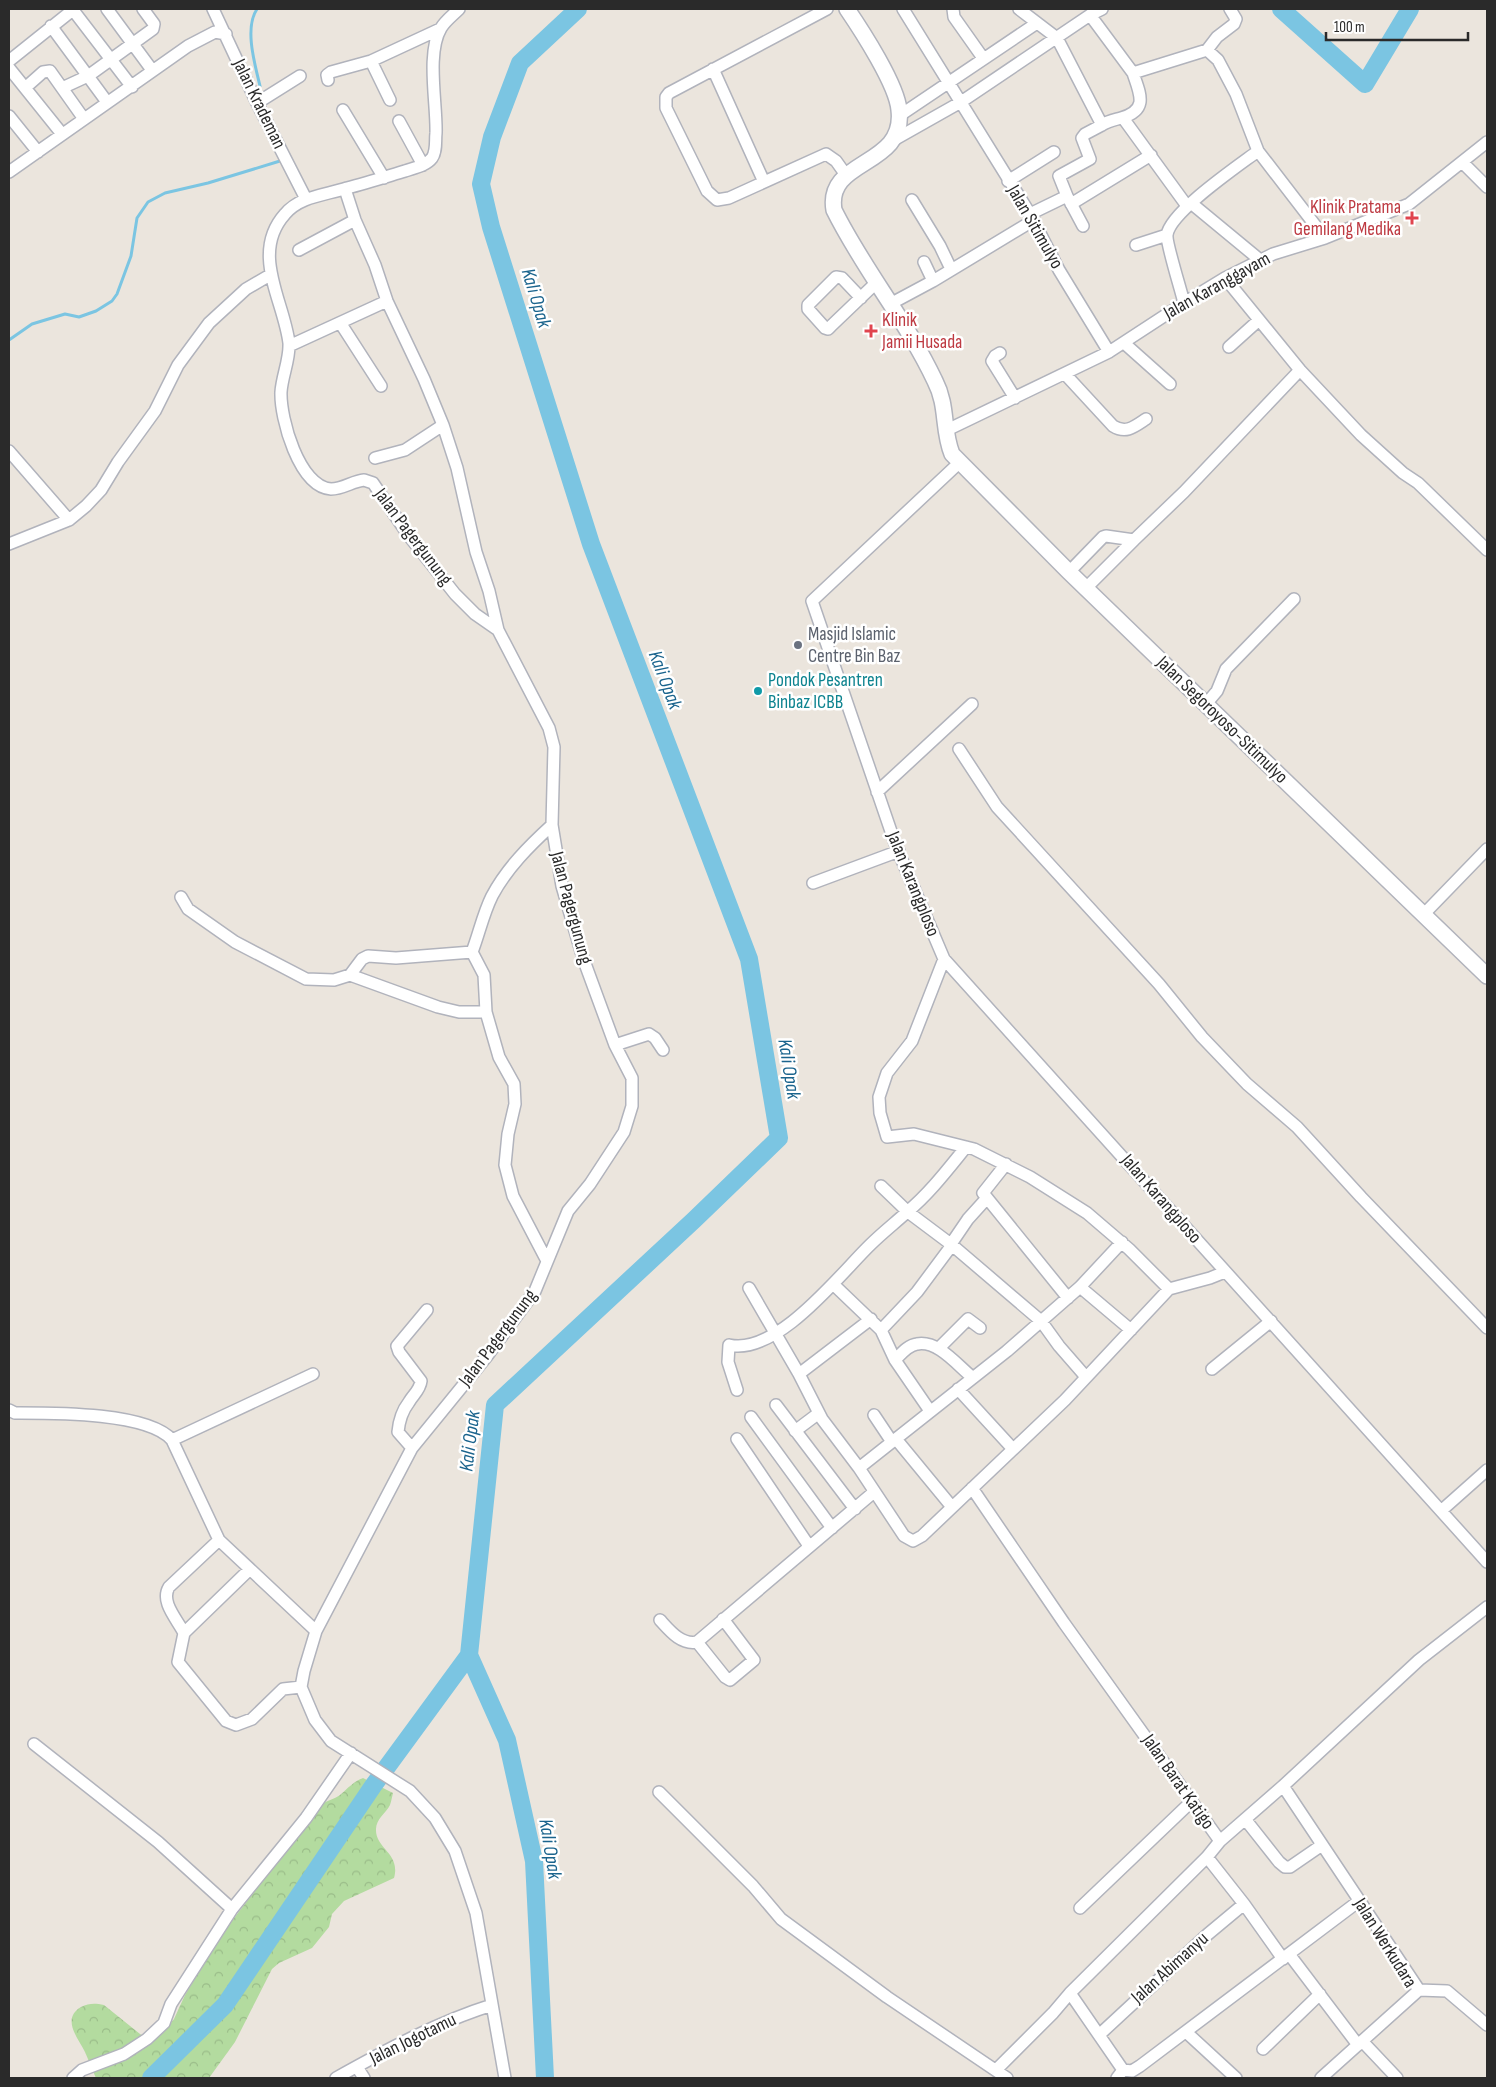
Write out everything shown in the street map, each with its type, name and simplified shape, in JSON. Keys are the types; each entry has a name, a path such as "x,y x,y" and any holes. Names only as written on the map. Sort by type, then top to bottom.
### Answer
{"main road":[{"path":"846,175 885,150 898,130 899,116 897,101 891,86 847,9"},
{"name":"Jalan Segoroyoso-Sitimulyo","path":"846,175 836,188 833,201 834,210 877,282 892,303 935,380 944,406 945,431 952,454 959,463 1069,572 1487,976"}],"street":[{"path":"9,60 73,9 132,86"},
{"path":"107,9 152,70"},
{"path":"62,88 88,76 133,44 154,26 143,9"},
{"name":"Jalan Krademan","path":"213,9 257,103 306,199"},
{"path":"328,80 327,75 331,72 371,61 440,29 459,9"},
{"path":"827,9 669,93 666,98 666,108 710,195 717,200 729,198 826,154 836,161 846,175"},
{"name":"Jalan Sitimulyo","path":"903,9 1032,217 1059,270 1110,352"},
{"path":"953,9 954,18 983,58"},
{"path":"1019,9 1048,31 1102,125"},
{"path":"899,116 983,58 1090,16 1102,9"},
{"path":"1133,73 1207,50 1217,37 1234,24 1236,19 1230,9"},
{"path":"1083,226 1059,176 1090,159 1082,138 1085,134 1107,122 1123,118 1136,110 1142,99 1133,73 1090,16"},
{"path":"52,26 107,102"},
{"path":"398,121 423,165 430,160 435,151 433,62 440,29"},
{"path":"892,141 961,102 1048,31"},
{"path":"9,172 188,46 215,32 226,34"},
{"path":"1207,50 1218,60 1236,94 1258,151 1324,238"},
{"path":"371,61 390,100"},
{"path":"9,68 62,134"},
{"path":"714,69 764,182"},
{"path":"25,88 46,71 52,73 84,119"},
{"path":"257,103 300,76"},
{"path":"343,110 384,178"},
{"path":"9,116 38,152"},
{"path":"1123,118 1189,204 1260,260"},
{"name":"Jalan Karanggayam","path":"945,431 1110,352 1184,303 1225,278 1260,260 1324,238 1409,204 1487,142"},
{"path":"1184,303 1167,235 1172,224 1189,204 1258,151"},
{"path":"1008,180 1054,152"},
{"path":"892,303 933,281 1032,217 1069,200 1150,155"},
{"path":"1462,162 1487,187"},
{"name":"Jalan Pagergunung","path":"301,1687 316,1631 412,1448 487,1356 535,1291 568,1212 590,1184 624,1132 632,1106 632,1078 615,1045 583,958 562,886 555,857 552,824 554,747 552,737 530,689 498,630 475,614 455,594 409,536 372,483 364,480 331,489 318,485 306,474 299,463 281,407 282,377 289,346 270,275 270,251 274,233 285,213 306,199 384,178 423,165"},
{"path":"345,189 355,220 375,265 387,300 443,425 457,468 476,552 489,591 498,630"},
{"path":"912,200 940,246 950,269"},
{"path":"298,250 355,220"},
{"path":"1136,245 1167,235"},
{"path":"924,262 933,281"},
{"path":"9,544 70,520 86,506 101,490 118,462 155,411 178,365 209,323 246,289 270,275"},
{"path":"861,298 842,278 836,277 808,305 808,309 828,329 861,298 877,282"},
{"path":"1225,278 1300,370 1361,435 1402,473 1418,483 1487,550"},
{"path":"289,346 340,324 387,300"},
{"path":"1229,347 1259,320"},
{"path":"340,324 381,386"},
{"path":"1124,343 1170,384"},
{"path":"1000,353 992,361 1015,398"},
{"path":"1086,588 1184,492 1300,370"},
{"path":"1065,374 1113,426 1119,430 1130,430 1146,419"},
{"path":"375,458 405,450 443,425"},
{"path":"9,451 70,520"},
{"name":"Jalan Karangploso","path":"959,463 812,601 898,851 944,959 1487,1562"},
{"path":"1069,572 1103,537 1134,540"},
{"path":"1206,704 1218,691 1226,669 1294,599"},
{"path":"877,792 972,704"},
{"path":"959,749 997,807 1159,984 1202,1037 1247,1084 1297,1127 1361,1197 1487,1328"},
{"path":"547,1261 512,1196 505,1165 508,1134 515,1104 514,1084 499,1057 486,1012 484,975 472,952 492,897 508,869 552,824"},
{"path":"1424,914 1487,849"},
{"path":"813,883 898,851"},
{"path":"180,897 188,909 235,942 306,979 334,980 350,975 362,959 368,956 396,958 472,952"},
{"path":"944,959 912,1041 888,1073 879,1097 880,1113 887,1137 914,1134 974,1149 1006,1164 1087,1213 1122,1242 1169,1290"},
{"path":"350,975 438,1007 459,1012 486,1012"},
{"path":"615,1045 649,1034 655,1038 663,1050"},
{"path":"737,1390 728,1362 729,1345 743,1346 776,1333 801,1315 820,1298 871,1244 908,1212 966,1147"},
{"path":"1006,1164 983,1193 1068,1298"},
{"path":"880,1186 908,1212 951,1245 1041,1321 1059,1346 1086,1377"},
{"path":"880,1330 917,1292 968,1219 987,1198"},
{"path":"859,1468 1007,1351 1080,1287 1122,1242"},
{"path":"749,1288 799,1374 819,1413 859,1468 904,1536 913,1541 922,1536 1013,1449 1086,1377 1169,1290 1225,1272"},
{"path":"832,1284 871,1319 880,1330 895,1360 930,1412"},
{"path":"1080,1287 1132,1330"},
{"path":"412,1448 398,1432 399,1422 421,1381 399,1352 397,1346 427,1310"},
{"path":"799,1374 871,1319"},
{"path":"939,1348 968,1319 980,1328"},
{"path":"1212,1369 1271,1322"},
{"path":"895,1360 907,1348 916,1344 923,1344 939,1348 972,1377"},
{"path":"172,1440 312,1374"},
{"path":"958,1390 1013,1449"},
{"path":"776,1405 855,1509"},
{"path":"9,1410 15,1413 78,1414 125,1420 166,1433 172,1440 220,1540 316,1631"},
{"path":"795,1431 819,1413"},
{"path":"874,1415 952,1507"},
{"path":"751,1417 832,1528"},
{"path":"737,1439 809,1546"},
{"path":"1442,1510 1487,1470"},
{"name":"Jalan Barat Katigo","path":"972,1488 1064,1623 1220,1841 1207,1857 1070,1993 1053,2013 996,2070"},
{"path":"660,1620 681,1640 697,1642 874,1492"},
{"path":"184,1632 166,1601 166,1592 220,1540"},
{"path":"250,1569 184,1632 178,1662 226,1720 236,1725 252,1719 283,1689 301,1687 315,1720 331,1741 410,1791 435,1818 455,1851 476,1913 505,2078"},
{"path":"1220,1841 1283,1786 1419,1660 1487,1607"},
{"path":"697,1642 725,1677 730,1680 752,1663 754,1660 750,1652 723,1619"},
{"path":"34,1744 158,1842 232,1909"},
{"path":"73,2078 82,2070 124,2054 147,2039 164,2023 171,2004 232,1909 306,1818 351,1754"},
{"name":"Jalan Werkudara","path":"1283,1786 1418,1990 1321,2078"},
{"path":"659,1792 753,1886 781,1918 887,1997 1007,2078"},
{"path":"1080,1908 1192,1801"},
{"path":"1245,1819 1285,1867 1290,1867 1322,1845"},
{"path":"1207,1857 1286,1957 1320,1994 1360,2043 1397,2078"},
{"path":"1070,1993 1099,2035 1120,2074 1132,2071 1360,1901"},
{"name":"Jalan Abimanyu","path":"1099,2035 1208,1934 1244,1904"},
{"path":"1418,1990 1447,1991 1487,2026"},
{"path":"1263,2049 1320,1994"},
{"name":"Jalan Jogotamu","path":"336,2078 438,2026 468,2012 492,2005"},
{"path":"1186,2032 1236,2078"},
{"path":"357,2067 364,2078"}],"green space":[{"path":"363,1778 393,1793 390,1805 379,1819 376,1829 379,1842 394,1863 394,1878 344,1901 332,1914 329,1927 312,1948 279,1963 272,1969 235,2042 209,2078 96,2078 73,2029 72,2017 75,2012 87,2005 104,2005 150,2042 164,2032 174,2019 185,1995 221,1935 322,1804 338,1796 353,1783"}],"waterway":[{"path":"257,9 253,17 251,36 253,57 260,86"},
{"name":"Kali Opak","path":"545,2078 534,1861 507,1740 469,1655 495,1405 694,1220 779,1138 749,959 591,544 491,227 481,184 492,137 520,63 578,9"},
{"path":"1281,9 1365,84 1410,9"},
{"path":"9,340 32,324 65,314 79,317 96,311 112,301 117,294 131,256 137,218 148,202 165,193 208,183 280,161"},
{"path":"151,2078 225,2005 373,1786 469,1655"}],"place":[{"name":"Klinik Pratama Gemilang Medika","path":"1412,218"},
{"name":"Klinik Jamii Husada","path":"871,331"},
{"name":"Masjid Islamic Centre Bin Baz","path":"798,645"},
{"name":"Pondok Pesantren Binbaz ICBB","path":"758,691"}]}
